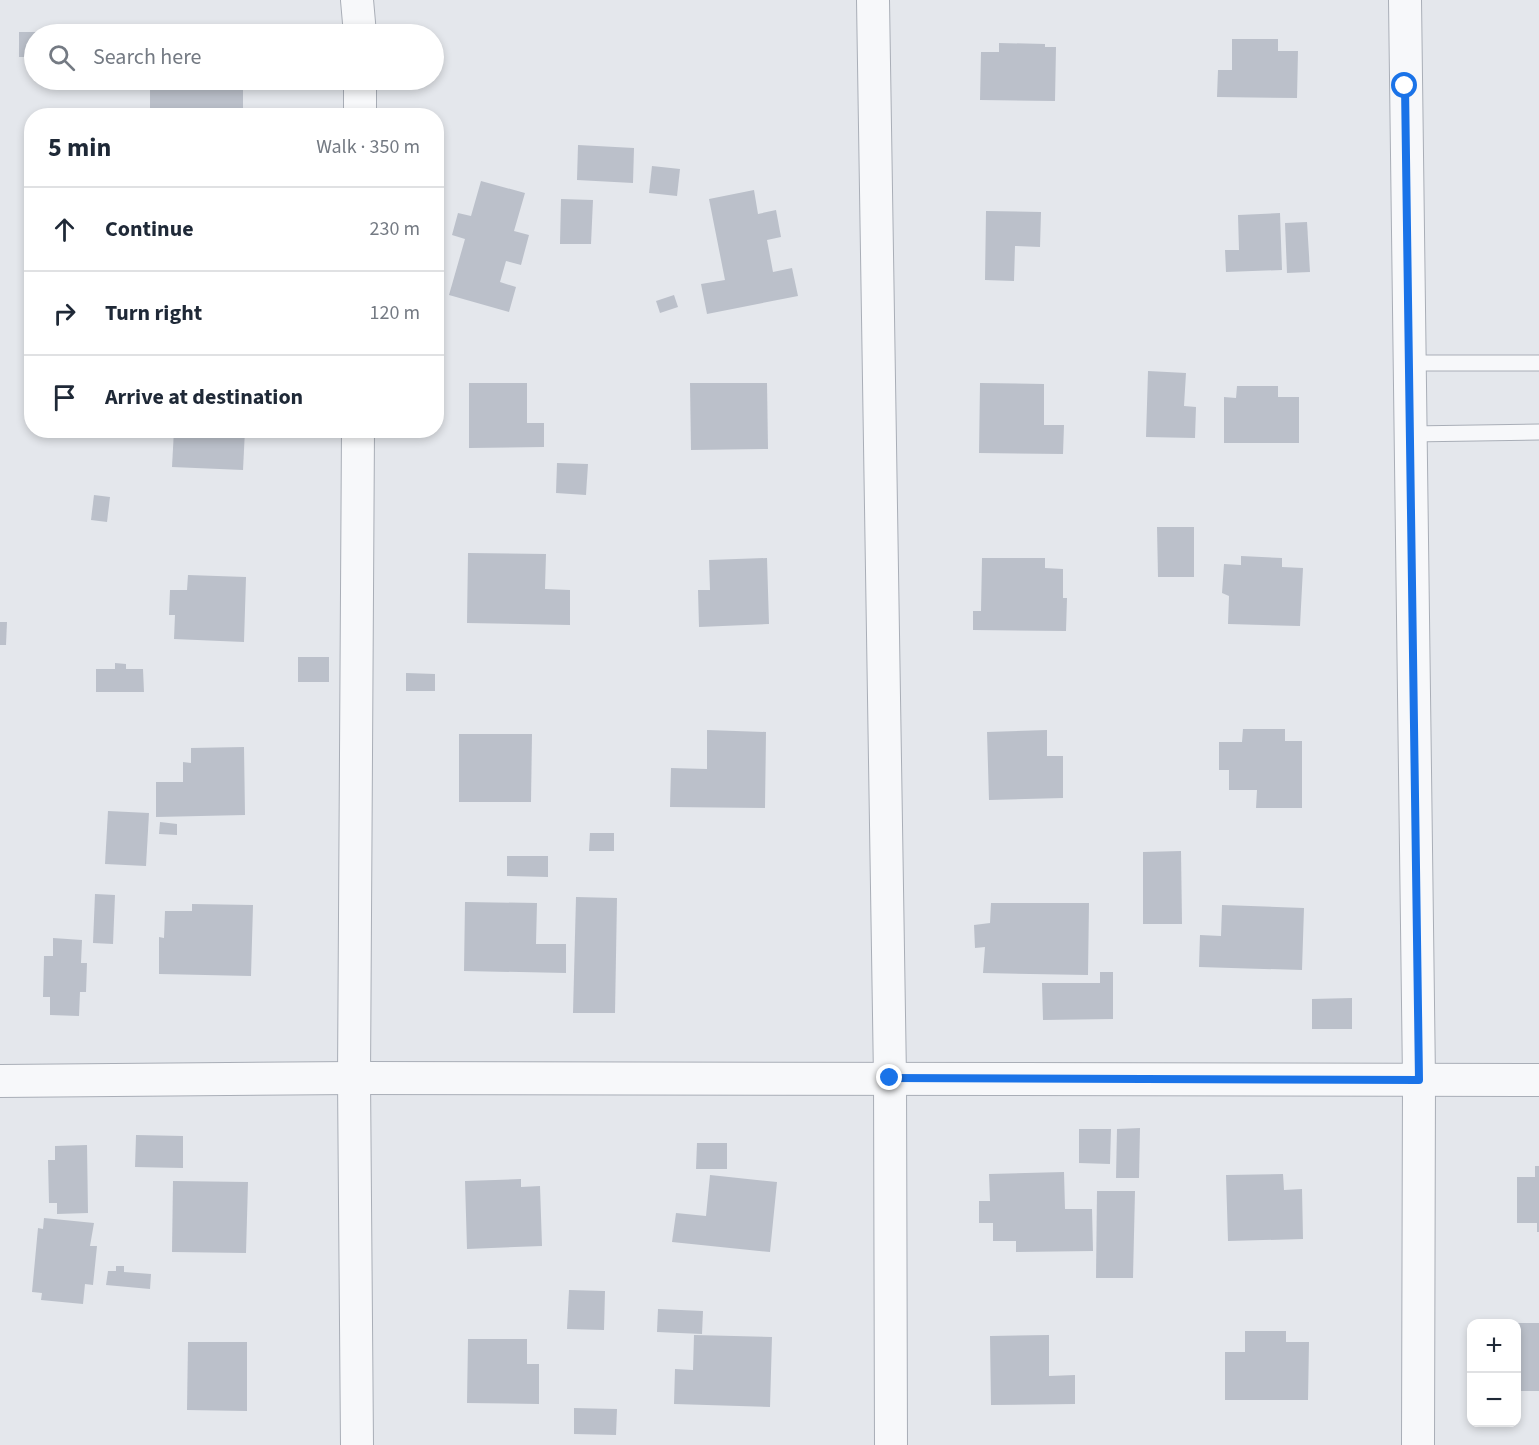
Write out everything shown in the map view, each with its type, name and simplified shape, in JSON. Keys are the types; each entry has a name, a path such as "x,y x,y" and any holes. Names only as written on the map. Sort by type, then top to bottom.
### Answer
{"street":[{"path":"357,0 359,24"},
{"path":"873,0 890,1078 891,1445"},
{"path":"1405,0 1419,1080 1418,1445"},
{"path":"360,90 360,108"},
{"path":"357,1445 354,1078 358,438"},
{"path":"0,1081 354,1078 1539,1080"}],"lane":[{"path":"1409,363 1539,363"},
{"path":"1410,434 1539,432"}],"building":[{"path":"19,32 24,32 24,57 19,57"},
{"path":"1232,39 1278,39 1278,51 1298,51 1297,98 1217,97 1218,70 1232,70"},
{"path":"999,43 1045,44 1045,47 1056,47 1055,101 980,100 981,52 999,52"},
{"path":"150,90 243,90 243,108 150,108"},
{"path":"578,145 634,148 633,183 577,180"},
{"path":"652,166 680,169 677,196 649,193"},
{"path":"481,181 525,193 514,231 529,235 521,265 506,261 500,282 516,287 509,312 449,295 465,239 452,235 458,213 471,216"},
{"path":"754,190 758,214 776,210 781,237 767,240 773,272 792,268 798,296 707,314 701,284 725,280 709,199"},
{"path":"561,199 593,200 591,244 560,244"},
{"path":"986,211 1041,212 1040,247 1015,246 1014,281 985,280"},
{"path":"1280,213 1282,270 1226,272 1225,250 1239,250 1238,215"},
{"path":"1307,222 1310,272 1287,273 1285,223"},
{"path":"674,295 678,307 660,313 656,301"},
{"path":"1148,371 1186,373 1184,406 1196,407 1195,438 1146,437"},
{"path":"469,383 527,383 527,423 544,423 544,447 469,448"},
{"path":"690,383 767,383 768,449 691,450"},
{"path":"980,383 1044,384 1044,425 1064,425 1063,454 979,453"},
{"path":"1237,386 1278,386 1278,397 1299,397 1299,443 1224,443 1224,397 1236,398"},
{"path":"174,438 245,438 243,470 172,467"},
{"path":"557,463 588,464 586,495 556,493"},
{"path":"94,495 110,497 107,522 91,520"},
{"path":"1157,527 1194,527 1194,577 1158,577"},
{"path":"468,553 546,554 545,589 570,590 570,625 467,623"},
{"path":"1241,556 1282,558 1282,567 1303,568 1300,626 1228,624 1229,596 1222,593 1224,564 1241,565"},
{"path":"767,558 769,624 699,627 698,590 710,590 709,560"},
{"path":"982,558 1045,558 1045,568 1063,569 1063,598 1067,598 1066,631 973,630 973,611 981,611"},
{"path":"188,575 246,577 244,642 174,639 175,615 169,615 170,590 187,590"},
{"path":"0,622 7,622 6,645 0,645"},
{"path":"298,657 329,657 329,682 298,682"},
{"path":"115,663 126,664 126,669 143,669 144,692 96,692 96,669 115,669"},
{"path":"406,673 435,674 435,691 406,691"},
{"path":"1243,729 1285,729 1285,741 1302,741 1302,808 1256,808 1257,790 1229,790 1229,770 1219,770 1219,742 1242,742"},
{"path":"707,730 766,732 765,808 670,807 671,768 707,769"},
{"path":"1047,730 1047,756 1063,756 1063,798 989,800 987,732"},
{"path":"459,734 532,734 531,802 459,802"},
{"path":"244,747 245,815 156,817 156,782 183,782 183,762 191,763 191,748"},
{"path":"108,811 149,813 146,866 105,864"},
{"path":"160,822 177,824 177,835 159,834"},
{"path":"590,833 614,833 614,851 589,851"},
{"path":"1181,851 1182,924 1143,924 1143,852"},
{"path":"507,856 548,856 548,877 507,876"},
{"path":"95,894 115,895 113,944 93,943"},
{"path":"576,897 617,898 615,1013 573,1013"},
{"path":"465,902 537,903 536,944 566,944 566,973 464,971"},
{"path":"991,903 1089,903 1088,975 983,973 985,947 975,948 974,925 990,923"},
{"path":"192,904 253,905 251,976 159,974 159,937 164,938 165,911 192,911"},
{"path":"1222,905 1304,908 1302,970 1199,967 1200,935 1221,936"},
{"path":"53,938 82,940 81,963 87,963 86,992 80,992 79,1016 50,1015 50,997 43,997 44,956 53,956"},
{"path":"1100,972 1113,972 1113,1019 1043,1020 1042,983 1100,983"},
{"path":"1352,998 1352,1029 1312,1029 1312,999"},
{"path":"1140,1128 1139,1178 1116,1178 1117,1129"},
{"path":"1079,1129 1111,1129 1110,1164 1079,1163"},
{"path":"136,1135 183,1136 183,1168 135,1167"},
{"path":"697,1143 727,1143 727,1169 696,1169"},
{"path":"87,1145 88,1213 57,1214 57,1203 49,1203 48,1160 55,1160 55,1146"},
{"path":"1535,1166 1539,1166 1539,1232 1537,1232 1537,1223 1517,1223 1517,1177 1535,1177"},
{"path":"1064,1172 1065,1209 1092,1209 1093,1251 1016,1252 1016,1241 993,1241 993,1223 979,1223 979,1201 990,1201 989,1174"},
{"path":"1283,1174 1284,1190 1302,1189 1303,1239 1228,1241 1226,1175"},
{"path":"710,1175 777,1182 770,1252 672,1242 676,1213 706,1216"},
{"path":"521,1179 521,1187 540,1186 542,1246 467,1249 465,1181"},
{"path":"173,1181 248,1182 246,1253 172,1252"},
{"path":"1097,1191 1135,1191 1133,1278 1096,1278"},
{"path":"44,1218 94,1223 90,1246 97,1246 93,1285 85,1284 83,1304 41,1300 42,1293 32,1292 38,1228 43,1229"},
{"path":"116,1266 124,1266 124,1272 151,1274 150,1289 106,1285 108,1271 116,1271"},
{"path":"569,1290 605,1291 604,1330 567,1329"},
{"path":"658,1309 703,1311 702,1334 657,1332"},
{"path":"1521,1323 1539,1323 1539,1391 1521,1391"},
{"path":"1245,1331 1286,1331 1286,1342 1309,1342 1308,1400 1225,1400 1225,1352 1245,1352"},
{"path":"694,1335 772,1337 770,1407 674,1404 675,1369 693,1370"},
{"path":"1049,1335 1049,1376 1075,1375 1075,1404 991,1405 990,1336"},
{"path":"468,1339 527,1339 527,1364 539,1364 539,1404 467,1403"},
{"path":"188,1342 247,1342 247,1411 187,1410"},
{"path":"574,1408 617,1409 616,1435 574,1434"}],"route":[{"path":"890,1078 1419,1080 1405,86"}]}
